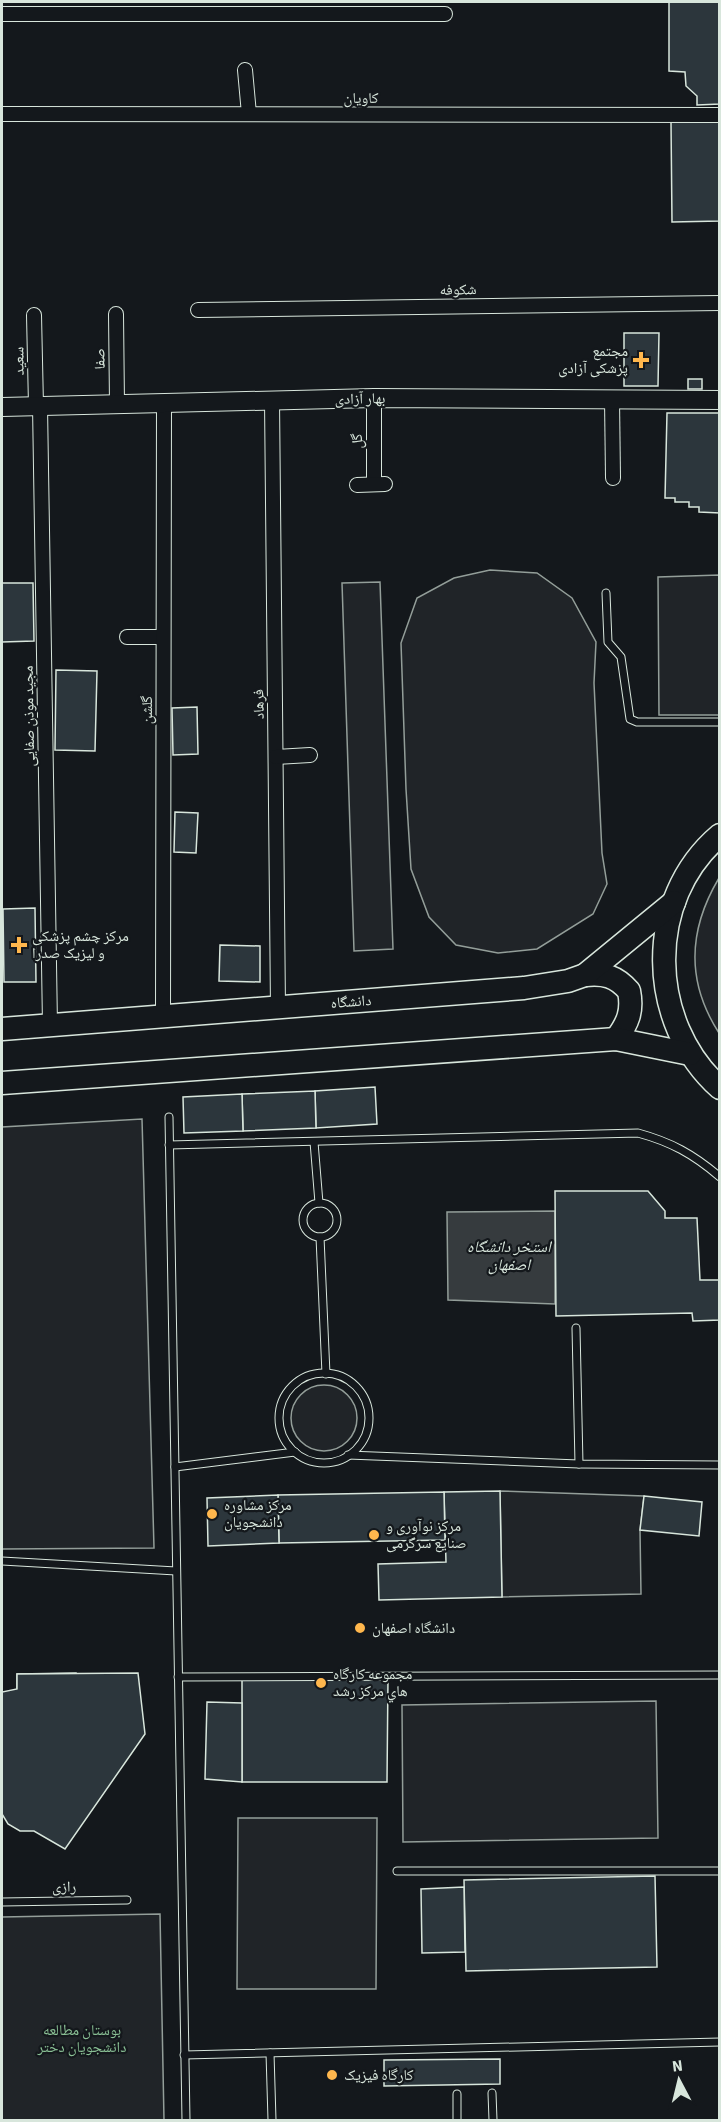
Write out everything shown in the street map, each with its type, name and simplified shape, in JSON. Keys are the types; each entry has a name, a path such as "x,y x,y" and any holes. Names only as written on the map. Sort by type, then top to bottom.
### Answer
{"main road":[{"path":"720,836 711,842 689,870 674,902 665,933 663,964 666,996 676,1026 690,1054 720,1088"},
{"name":"دانشگاه","path":"2,1029 524,988 568,981 585,975 674,902"},
{"path":"585,975 600,974 614,978 629,991 631,1012 616,1039"},
{"path":"2,1083 616,1039 690,1054"}],"street":[{"path":"2,14 445,14"},
{"path":"245,70 249,114"},
{"name":"کاویان","path":"2,114 720,115"},
{"name":"شکوفه","path":"198,310 720,303"},
{"name":"صفا","path":"116,314 117,404"},
{"name":"سعید","path":"34,315 38,406"},
{"name":"بهار آزادی","path":"2,406 374,398 720,400"},
{"name":"گل","path":"357,485 379,484 374,398"},
{"path":"612,399 613,478"},
{"name":"فرهاد","path":"272,400 278,1008"},
{"name":"گلشن","path":"163,1017 164,403"},
{"name":"مجید موذن صفایی","path":"38,406 51,1025"},
{"path":"127,637 164,637"},
{"path":"276,757 310,755"}],"lane":[{"path":"606,593 608,642 621,657 630,719 637,722 720,722"},
{"path":"169,1117 186,2121"},
{"path":"169,1145 638,1133 664,1140 687,1152 720,1177"},
{"path":"314,1142 319,1203"},
{"path":"319,1203 332,1207 338,1217 333,1232 320,1237 309,1232 303,1221 305,1212 319,1203"},
{"path":"320,1237 326,1374"},
{"path":"576,1328 579,1464"},
{"path":"326,1374 351,1382 366,1404 369,1418 360,1444 348,1455 333,1462 305,1459 295,1452 281,1433 279,1417 282,1401 300,1381 311,1375 326,1374"},
{"path":"174,1467 295,1452"},
{"path":"348,1455 579,1464 720,1465"},
{"path":"2,1562 176,1571"},
{"path":"178,1677 720,1675"},
{"path":"397,1871 720,1870"},
{"name":"رازی","path":"2,1902 127,1900"},
{"path":"184,2055 720,2042"},
{"path":"270,2053 272,2121"},
{"path":"492,2093 493,2121"},
{"path":"457,2094 458,2121"}],"green space":[{"path":"490,570 537,573 572,598 596,642 594,683 602,853 607,884 593,914 537,949 498,953 456,945 429,917 411,869 401,643 417,598 454,578"},
{"path":"719,575 719,715 659,715 658,577"},
{"path":"380,582 393,949 354,951 342,583"},
{"path":"719,878 719,1033 708,1014 701,995 696,975 695,956 701,917"},
{"path":"142,1119 154,1548 2,1549 2,1127"},
{"path":"324,1385 337,1388 347,1395 354,1405 357,1418 354,1431 347,1441 337,1448 324,1451 311,1448 301,1441 294,1431 291,1418 294,1405 301,1395 311,1388"},
{"path":"500,1491 644,1496 640,1530 641,1594 502,1597"},
{"path":"656,1701 658,1838 403,1842 402,1705"},
{"path":"238,1818 377,1818 376,1989 237,1989"},
{"name":"بوستان مطالعه دانشجویان دختر","path":"160,1914 164,2120 2,2120 2,1917"}],"water":[{"name":"استخر دانشگاه اصفهان","path":"555,1211 555,1304 448,1300 447,1212"}],"building":[{"path":"669,2 720,2 720,104 697,105 697,96 686,86 685,72 669,71"},
{"path":"671,122 720,122 720,221 672,222"},
{"name":"مجتمع پزشکی آزادی","path":"624,333 659,333 658,386 624,386"},
{"path":"688,379 702,379 702,389 688,389"},
{"path":"667,413 720,413 720,513 699,512 699,507 689,507 689,502 675,502 675,498 665,498"},
{"path":"2,583 33,583 34,641 2,642"},
{"path":"56,670 97,671 95,751 55,750"},
{"path":"197,707 198,754 173,755 172,708"},
{"path":"175,812 198,813 196,853 174,852"},
{"name":"مرکز چشم پزشکی و لیزیک صدرا","path":"35,908 36,982 4,982 3,909"},
{"path":"220,945 260,946 260,982 219,981"},
{"path":"375,1087 377,1124 316,1128 315,1091"},
{"path":"315,1091 316,1128 243,1131 242,1094"},
{"path":"242,1094 243,1131 184,1133 183,1097"},
{"path":"555,1191 648,1191 665,1211 665,1218 697,1218 700,1280 720,1280 720,1320 693,1321 692,1313 556,1316"},
{"path":"500,1491 502,1597 379,1600 378,1564 446,1562 444,1492"},
{"path":"444,1492 445,1540 279,1543 278,1495"},
{"path":"278,1495 279,1543 208,1546 207,1498"},
{"path":"644,1496 702,1502 699,1536 640,1530"},
{"path":"76,1673 76,1696 17,1697 17,1674"},
{"path":"138,1673 145,1734 65,1849 34,1831 20,1831 8,1824 2,1814 2,1692 17,1689 17,1674"},
{"path":"242,1677 388,1677 387,1782 242,1782"},
{"path":"207,1702 242,1703 242,1782 205,1779"},
{"path":"655,1876 657,1967 466,1971 464,1880"},
{"path":"464,1887 465,1952 422,1953 421,1889"},
{"path":"500,2059 500,2084 384,2086 384,2060"}],"place":[{"name":"مجتمع پزشکی آزادی","path":"641,360"},
{"name":"مرکز چشم پزشکی و لیزیک صدرا","path":"19,945"},
{"name":"مرکز مشاوره دانشجویان","path":"212,1514"},
{"name":"مرکز نوآوری و صنایع سرگرمی","path":"374,1535"},
{"name":"دانشگاه اصفهان","path":"360,1628"},
{"name":"مجموعه کارگاه هاي مرکز رشد","path":"321,1683"},
{"name":"کارگاه فیزیک","path":"332,2075"}]}
